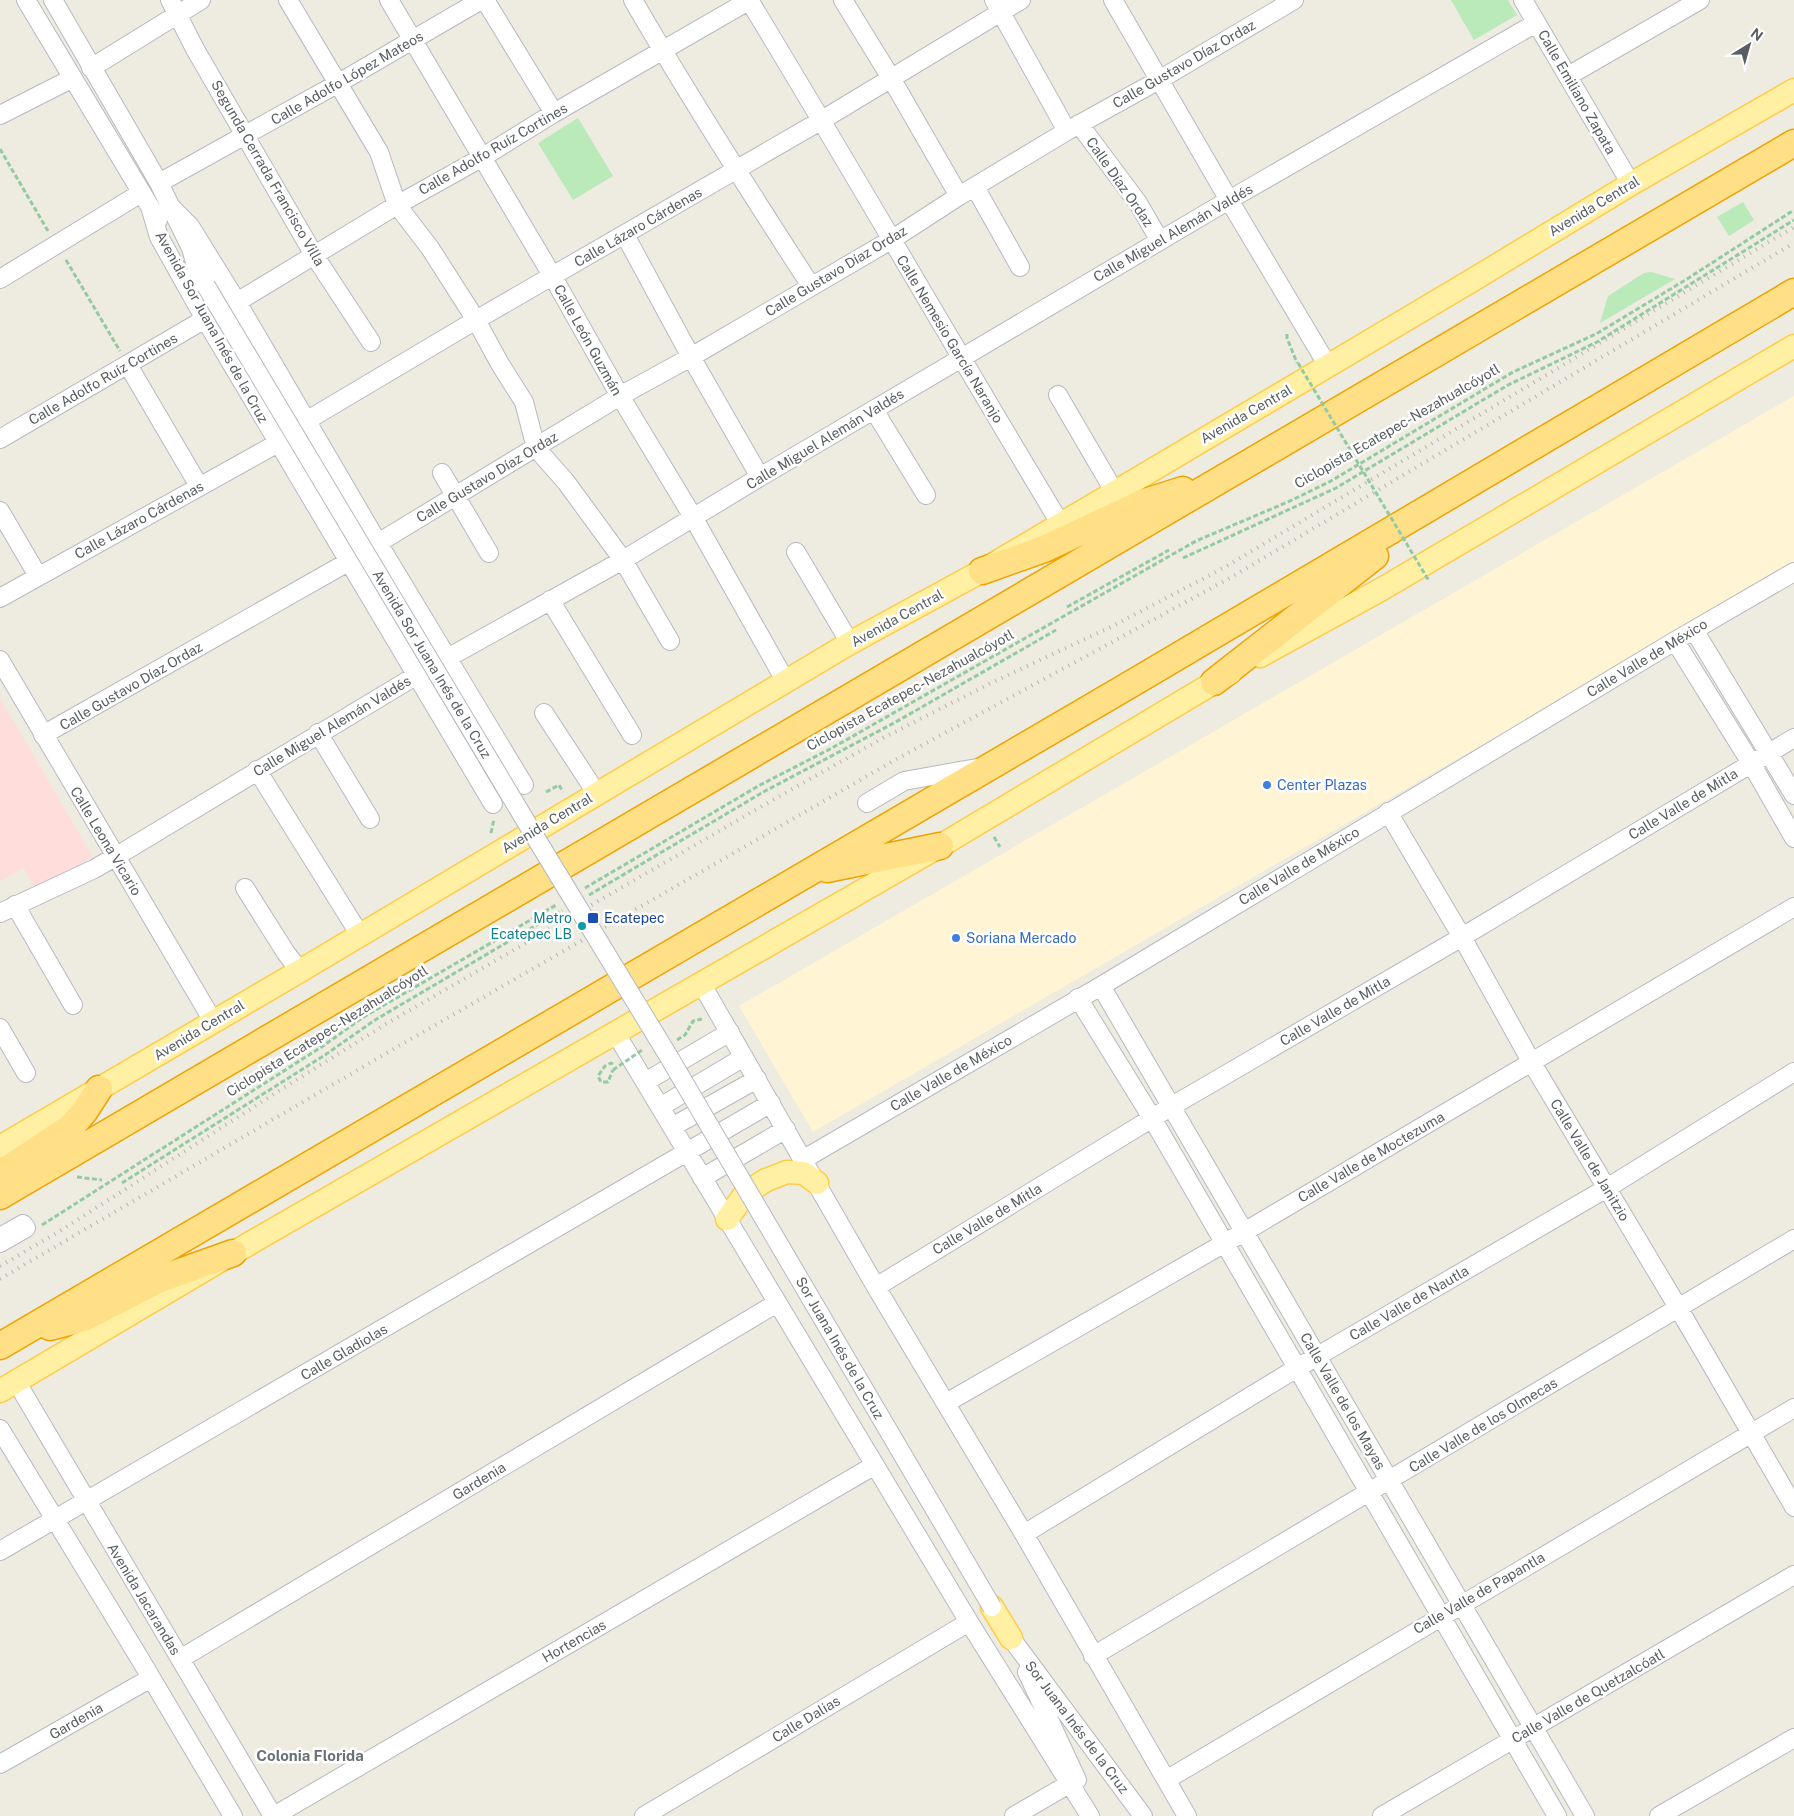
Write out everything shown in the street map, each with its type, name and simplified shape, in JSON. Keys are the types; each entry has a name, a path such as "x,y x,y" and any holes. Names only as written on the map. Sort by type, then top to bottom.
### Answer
{"highway":[{"path":"0,1196 1794,144"},
{"path":"10,1340 1794,292"},
{"path":"982,570 1044,549 1142,503 1225,478"},
{"path":"1214,682 1457,491"},
{"path":"804,874 940,846"},
{"path":"0,1174 71,1127 99,1089"},
{"path":"10,1340 84,1318 160,1279 234,1253"}],"main road":[{"name":"Avenida Central","path":"0,1147 300,971 850,643 982,570 1328,366 1631,184 1794,90"},
{"path":"8,1386 615,1032 940,846 1214,682 1382,589 1794,346"},
{"path":"727,1219 745,1194 766,1180 787,1172 804,1173 817,1183"},
{"name":"Sor Juana Inés de la Cruz","path":"992,1607 1011,1638"}],"street":[{"name":"Avenida Sor Juana Inés de la Cruz","path":"26,0 141,193 178,251 197,269"},
{"name":"Avenida Sor Juana Inés de la Cruz","path":"53,0 159,183 191,248 197,269 206,286 669,1057"},
{"path":"92,68 174,6 201,0"},
{"path":"288,0 379,152 397,204 430,248 476,320 500,364 524,402 536,448 566,482 623,560 670,641"},
{"name":"Calle León Guzmán","path":"389,0 553,277 620,396 693,517 786,682"},
{"name":"Calle Adolfo López Mateos","path":"159,183 337,84 481,0"},
{"path":"486,0 554,113"},
{"path":"633,0 662,51 736,170 811,286"},
{"name":"Calle Adolfo Ruíz Cortines","path":"237,302 397,204 482,157 749,0"},
{"name":"Calle Nemesio García Naranjo","path":"749,0 1060,523"},
{"path":"844,0 891,78 1020,267"},
{"name":"Calle Lázaro Cárdenas","path":"306,421 476,320 822,120 891,78 997,6 1022,0"},
{"path":"1114,0 1229,200 1328,366"},
{"name":"Calle Gustavo Díaz Ordaz","path":"378,543 620,396 691,357 891,240 967,191 1294,0"},
{"name":"Calle Emiliano Zapata","path":"1523,0 1631,184"},
{"path":"1568,76 1700,0"},
{"name":"Segunda Cerrada Francisco Villa","path":"174,6 195,48 314,255 371,342"},
{"path":"997,6 1073,128"},
{"name":"Calle Miguel Alemán Valdés","path":"8,909 94,869 115,857 318,733 417,675 623,560 1160,240 1536,23"},
{"path":"0,115 73,78"},
{"name":"Calle Díaz Ordaz","path":"1073,128 1138,203 1160,240"},
{"path":"0,279 141,193"},
{"name":"Avenida Sor Juana Inés de la Cruz","path":"171,207 190,226 237,302 378,543 449,657 524,785"},
{"name":"Avenida Sor Juana Inés de la Cruz","path":"152,210 159,237 205,319 497,810"},
{"path":"625,235 691,357 760,477"},
{"name":"Calle Adolfo Ruíz Cortines","path":"0,439 205,319"},
{"path":"128,365 199,486"},
{"path":"1058,395 1114,491"},
{"path":"874,410 926,495"},
{"name":"Calle Lázaro Cárdenas","path":"0,598 278,443"},
{"path":"442,473 489,553"},
{"path":"0,511 38,576"},
{"path":"796,552 850,643"},
{"name":"Calle Gustavo Díaz Ordaz","path":"43,736 348,562"},
{"name":"Calle Valle de México","path":"804,1159 1100,986 1675,640 1794,572"},
{"path":"550,600 632,735"},
{"path":"1694,630 1794,795"},
{"path":"1675,640 1751,763 1794,838"},
{"name":"Calle Leona Vicario","path":"0,660 43,736 213,1021"},
{"path":"544,712 597,794"},
{"path":"318,733 370,819"},
{"name":"Calle Valle de Mitla","path":"876,1287 1172,1106 1462,937 1794,738"},
{"path":"867,803 904,781 991,765"},
{"path":"257,770 360,935"},
{"name":"Calle Valle de Janitzio","path":"1388,812 1462,937 1532,1063 1679,1309 1794,1507"},
{"path":"246,888 300,971"},
{"name":"Calle Valle de Moctezuma","path":"946,1403 1224,1244 1794,907"},
{"path":"8,909 73,1005"},
{"path":"702,983 876,1287 1024,1534 1187,1816"},
{"name":"Calle Valle de los Mayas","path":"1100,986 1172,1106 1585,1816"},
{"name":"Calle Valle de los Mayas","path":"1078,998 1152,1118 1557,1816"},
{"path":"0,1028 26,1073"},
{"path":"615,1032 969,1622 1090,1816"},
{"path":"645,1082 730,1032"},
{"name":"Sor Juana Inés de la Cruz","path":"669,1057 992,1607"},
{"path":"660,1107 744,1057"},
{"name":"Calle Valle de Nautla","path":"1024,1534 1317,1356 1606,1188 1794,1072"},
{"path":"672,1128 757,1078"},
{"name":"Calle Gladiolas","path":"0,1551 771,1103"},
{"path":"702,1178 786,1129"},
{"path":"0,1237 23,1224 26,1228 0,1243"},
{"name":"Calle Valle de los Olmecas","path":"1093,1656 1794,1239"},
{"name":"Gardenia","path":"180,1660 778,1303"},
{"name":"Avenida Jacarandas","path":"8,1386 86,1501 273,1816"},
{"name":"Calle Valle de Papantla","path":"1166,1780 1794,1408"},
{"path":"0,1429 232,1816"},
{"name":"Hortencias","path":"273,1816 875,1465"},
{"name":"Calle Valle de Quetzalcóatl","path":"1382,1816 1794,1575"},
{"name":"Calle Dalias","path":"644,1816 969,1622"},
{"name":"Sor Juana Inés de la Cruz","path":"1011,1638 1095,1816"},
{"name":"Sor Juana Inés de la Cruz","path":"1011,1638 1142,1816"},
{"name":"Gardenia","path":"0,1764 151,1678"},
{"path":"1659,1816 1794,1738"},
{"path":"1014,1816 1069,1784"}],"path":[{"path":"0,150 128,365"},
{"name":"Ciclopista Ecatepec-Nezahualcóyotl","path":"582,889 760,785 840,743 1196,541 1290,501 1331,481 1514,372 1596,334 1687,280 1794,210"},
{"path":"1183,558 1336,488 1508,385 1597,342 1794,220"},
{"path":"1287,338 1298,363 1429,582"},
{"path":"1066,607 1169,550"},
{"path":"546,792 560,785 564,792 558,795"},
{"path":"496,836 491,833 497,810"},
{"name":"Ciclopista Ecatepec-Nezahualcóyotl","path":"52,1218 315,1051 362,1018 557,904"},
{"path":"685,1035 693,1021"},
{"path":"624,1071 611,1063 604,1066 598,1076 601,1082 608,1082 613,1070 642,1050"}],"shaded area":[{"name":"Center Plazas","path":"1794,396 1794,564 813,1132 739,1006"},
{"path":"0,698 92,856 37,891 24,868 0,881"}],"green space":[{"path":"1451,0 1508,0 1517,15 1474,40"},
{"path":"578,118 613,176 573,200 538,143"},
{"path":"1743,202 1754,220 1729,236 1717,217"},
{"path":"1651,272 1675,279 1600,323 1608,296 1644,273"}],"railway":[{"path":"0,1266 60,1231 386,1024 771,801 883,738 991,683 1115,625 1225,567 1794,227"},
{"path":"0,1279 397,1047 895,760 1230,578 1794,243"}],"place":[{"name":"Center Plazas","path":"1267,785"},
{"name":"Ecatepec","path":"593,918"},
{"name":"Metro Ecatepec LB","path":"582,926"},
{"name":"Soriana Mercado","path":"956,938"}],"district":[{"name":"Colonia Florida","path":"310,1755"}]}
